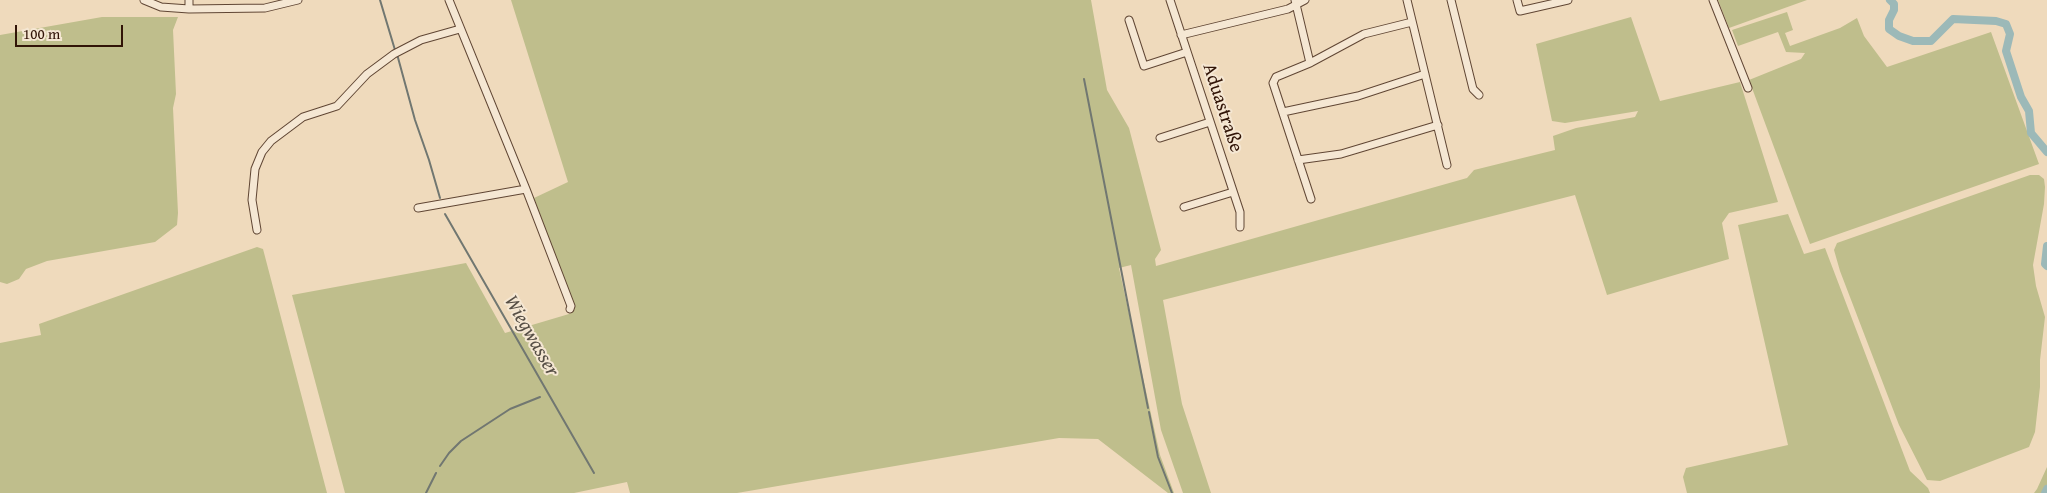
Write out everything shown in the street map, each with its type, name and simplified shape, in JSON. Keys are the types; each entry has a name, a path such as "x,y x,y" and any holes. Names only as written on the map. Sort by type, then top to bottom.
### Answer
{"street":[{"path":"144,0 161,7 189,9 265,8 298,0"},
{"path":"189,0 189,9"},
{"path":"449,0 526,189 571,306 570,309"},
{"name":"Aduastraße","path":"1170,0 1240,212 1240,227"},
{"path":"1181,35 1305,0"},
{"path":"1407,0 1447,165"},
{"path":"1451,0 1473,89 1479,95"},
{"path":"1517,0 1520,11 1568,0"},
{"path":"1713,0 1748,88"},
{"path":"1296,3 1310,63"},
{"path":"1130,20 1144,66 1187,52"},
{"path":"1311,199 1273,83 1276,77 1310,63 1364,34 1412,22"},
{"path":"257,230 252,200 255,169 262,152 271,141 303,117 336,106 367,74 394,54 421,40 460,29"},
{"path":"1283,112 1358,96 1425,74"},
{"path":"1160,138 1210,122"},
{"path":"1298,160 1341,154 1438,125"},
{"path":"418,208 526,189"},
{"path":"1184,207 1233,192"}],"shaded area":[{"path":"511,0 1091,0 1107,90 1129,128 1161,250 1155,259 1156,266 1467,178 1474,170 1555,150 1553,136 1576,128 1635,117 1638,111 1565,123 1552,121 1536,44 1631,17 1660,101 1740,82 1778,202 1729,213 1722,223 1729,259 1607,295 1575,195 1163,300 1182,404 1211,493 1183,493 1161,430 1131,265 1119,268 1160,455 1174,493 1168,493 1098,439 1059,438 737,493 630,493 627,482 574,493 345,493 292,295 466,263 505,333 569,314 575,309 534,198 568,182"},
{"path":"1718,0 1807,0 1729,28"},
{"path":"1787,12 1793,30 1785,33 1790,46 1840,28 1857,18 1864,36 1887,67 1991,32 2039,164 1810,244 1749,80 1801,59 1805,53 1786,52 1778,32 1738,46 1732,30"},
{"path":"102,17 178,17 173,30 176,94 173,108 177,225 155,242 47,261 26,269 19,279 7,284 0,282 0,35"},
{"path":"2030,175 2039,175 2044,179 2045,187 2044,204 2033,265 2036,286 2045,317 2035,432 2029,447 1940,481 1927,480 1899,425 1840,271 1834,250 1837,243"},
{"path":"1788,214 1804,254 1825,248 1910,471 1928,488 1930,493 1687,493 1683,477 1686,468 1788,445 1738,225"},
{"path":"257,247 263,249 327,493 0,493 0,343 41,335 39,324"},
{"path":"2047,467 2047,493 2034,493 2037,489"}],"waterway":[{"name":"Wiegwasser","path":"380,0 395,50"},
{"path":"1890,0 1894,4 1894,10 1889,20 1889,29 1899,36 1913,41 1931,41 1953,19 1996,21 2006,24 2010,34 2006,51 2021,97 2029,111 2031,133 2047,152"},
{"name":"Wiegwasser","path":"397,54 415,120 440,198"},
{"path":"1084,79 1148,408"},
{"name":"Wiegwasser","path":"445,214 594,473"},
{"path":"2047,246 2045,264 2047,266"},
{"path":"440,466 461,441 510,409 540,397"},
{"path":"1149,412 1158,457 1172,493"},
{"path":"426,493 436,473"},
{"path":"2045,493 2047,489"}]}
